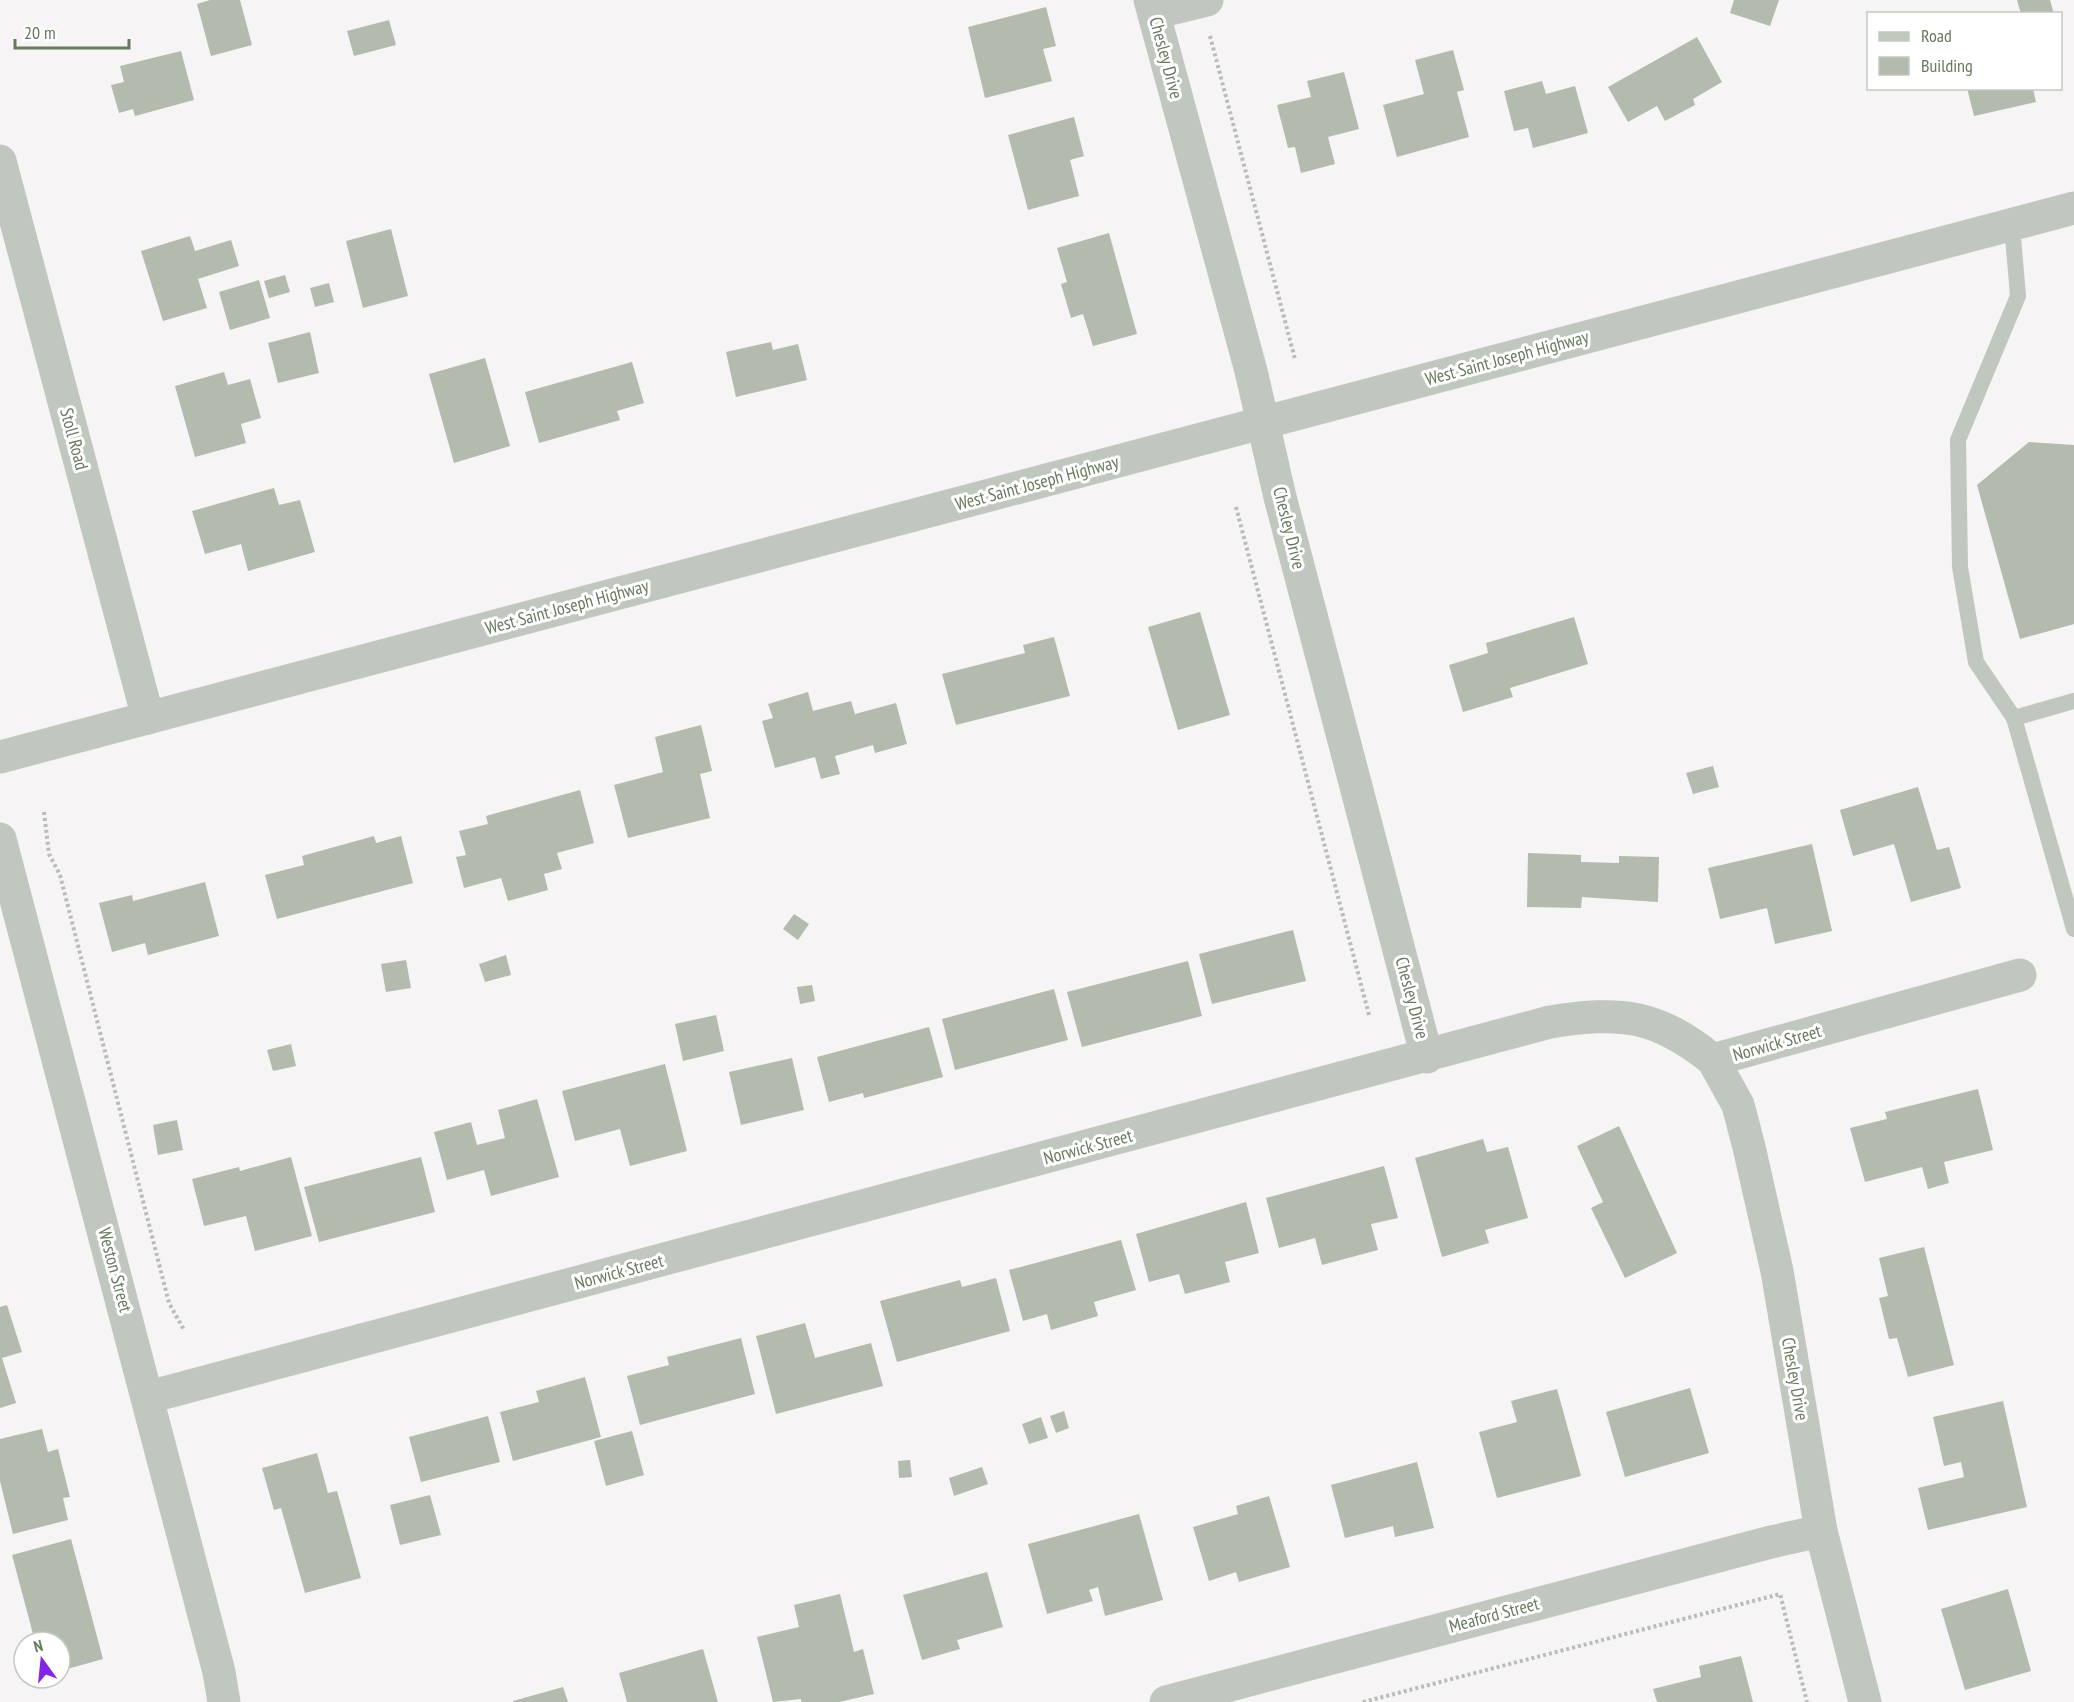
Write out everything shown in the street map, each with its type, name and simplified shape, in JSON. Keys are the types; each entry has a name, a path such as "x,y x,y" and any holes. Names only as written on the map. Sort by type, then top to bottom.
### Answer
{"street":[{"path":"1152,7 1204,1"},
{"name":"Chesley Drive","path":"1152,7 1263,423 1427,1057"},
{"name":"Stoll Road","path":"0,161 148,718"},
{"name":"West Saint Joseph Highway","path":"0,757 2074,208"},
{"name":"Weston Street","path":"0,839 149,1396 219,1672 224,1702"},
{"name":"Norwick Street","path":"149,1396 1427,1057 1550,1022 1590,1016 1630,1017 1660,1025 1693,1044 1713,1060 2020,975"},
{"name":"Chesley Drive","path":"1713,1060 1738,1105 1749,1147 1776,1271 1821,1531 1865,1702"},
{"name":"Meaford Street","path":"1166,1702 1260,1690 1771,1542 1821,1531"}],"lane":[{"path":"2012,225 2018,296 1958,440 1960,567 1976,662 2014,718 2074,929"},
{"path":"2014,718 2074,701"}],"path":[{"path":"1204,1 1295,359"},
{"path":"1236,507 1370,1015"},
{"path":"44,812 49,854 60,874 169,1304 184,1330"},
{"path":"1363,1702 1780,1594 1807,1702"}],"building":[{"path":"210,0 240,0 252,45 211,56 197,4"},
{"path":"1734,0 1779,0 1770,26 1730,13"},
{"path":"2017,0 2050,0 2053,12 2020,12"},
{"path":"1046,7 1056,46 1043,49 1052,81 985,98 968,27"},
{"path":"389,20 396,45 354,56 347,31"},
{"path":"1697,37 1722,82 1693,99 1695,105 1665,121 1657,106 1628,122 1608,87"},
{"path":"1453,50 1464,90 1457,92 1469,137 1397,157 1383,105 1424,94 1415,60"},
{"path":"181,51 194,100 135,116 133,109 119,113 111,85 124,82 120,66"},
{"path":"1344,72 1359,129 1328,137 1335,164 1301,173 1295,147 1288,148 1277,105 1311,97 1307,81"},
{"path":"1542,81 1546,94 1575,86 1588,133 1533,148 1528,128 1514,131 1504,91"},
{"path":"1968,90 2033,90 2036,102 1974,116"},
{"path":"1074,117 1084,156 1070,160 1079,196 1028,210 1008,135"},
{"path":"391,229 408,296 363,308 346,241"},
{"path":"1109,233 1137,334 1093,346 1083,314 1071,318 1061,284 1067,282 1057,248"},
{"path":"190,236 195,251 231,240 239,266 198,279 207,308 163,321 141,251"},
{"path":"285,275 290,292 269,298 264,281"},
{"path":"259,280 270,318 230,330 219,292"},
{"path":"329,283 334,302 315,307 310,288"},
{"path":"310,332 319,373 278,383 268,343"},
{"path":"771,342 773,350 798,344 807,380 736,397 726,352"},
{"path":"485,358 510,446 454,463 429,374"},
{"path":"632,362 644,403 617,411 620,420 539,443 525,392"},
{"path":"224,372 228,385 250,379 261,418 241,424 246,443 195,457 175,386"},
{"path":"2029,442 2074,445 2074,624 2020,639 1977,485"},
{"path":"274,488 279,505 300,500 315,552 248,571 241,544 205,554 192,511"},
{"path":"1200,612 1230,715 1178,730 1148,627"},
{"path":"1574,617 1588,664 1510,688 1513,697 1463,712 1449,665 1488,653 1486,643"},
{"path":"1054,637 1070,696 956,725 942,674 1025,653 1023,645"},
{"path":"808,692 813,711 851,701 855,714 896,703 907,744 875,753 873,745 835,756 840,774 821,779 815,757 775,768 762,721 773,718 768,704"},
{"path":"701,725 712,771 700,774 710,818 628,838 614,785 663,772 655,737"},
{"path":"1713,766 1719,787 1693,794 1686,773"},
{"path":"1918,787 1937,850 1949,847 1961,888 1911,902 1894,844 1853,856 1840,810"},
{"path":"580,790 594,843 557,853 562,869 544,874 548,890 508,901 501,878 464,888 456,857 466,855 459,831 488,824 486,816"},
{"path":"374,836 376,843 401,836 413,883 277,919 265,875 304,865 302,856"},
{"path":"1812,844 1832,931 1775,944 1767,908 1720,919 1708,868"},
{"path":"1528,853 1581,855 1581,862 1619,863 1619,856 1659,857 1658,902 1582,897 1581,908 1527,907"},
{"path":"205,882 219,936 148,955 145,943 112,952 99,903 132,895 133,901"},
{"path":"794,914 809,924 798,940 783,929"},
{"path":"1293,930 1306,981 1212,1004 1199,954"},
{"path":"506,955 511,975 485,982 479,964"},
{"path":"406,960 411,988 386,992 381,964"},
{"path":"1188,961 1202,1016 1082,1047 1067,992"},
{"path":"812,985 815,1001 800,1004 797,987"},
{"path":"1054,989 1068,1040 955,1070 942,1019"},
{"path":"716,1015 724,1051 683,1061 675,1024"},
{"path":"929,1027 943,1077 864,1098 863,1093 829,1102 817,1057"},
{"path":"291,1044 296,1066 273,1071 267,1050"},
{"path":"792,1058 804,1110 741,1125 729,1072"},
{"path":"665,1064 687,1151 630,1166 620,1129 575,1141 562,1091"},
{"path":"1978,1089 1993,1150 1944,1162 1949,1183 1928,1189 1922,1167 1865,1182 1850,1128 1887,1119 1885,1112"},
{"path":"537,1099 559,1177 491,1196 484,1170 447,1180 434,1132 471,1122 477,1145 505,1138 498,1110"},
{"path":"177,1120 183,1150 158,1155 153,1125"},
{"path":"1619,1126 1677,1253 1625,1278 1591,1208 1603,1202 1577,1146"},
{"path":"1483,1139 1487,1152 1508,1147 1528,1218 1485,1230 1489,1243 1442,1257 1415,1158"},
{"path":"291,1157 312,1236 255,1251 246,1216 204,1226 192,1179 239,1167 240,1171"},
{"path":"421,1157 435,1212 319,1242 304,1187"},
{"path":"1384,1166 1398,1218 1371,1224 1378,1250 1322,1265 1315,1238 1279,1248 1266,1198"},
{"path":"1246,1202 1259,1253 1225,1262 1230,1282 1185,1294 1179,1274 1149,1282 1136,1234"},
{"path":"1121,1240 1136,1290 1094,1302 1098,1316 1051,1330 1047,1314 1023,1321 1009,1270"},
{"path":"1924,1247 1954,1365 1908,1377 1897,1338 1889,1339 1879,1298 1888,1296 1879,1258"},
{"path":"996,1278 1010,1331 897,1362 880,1301 960,1280 962,1287"},
{"path":"7,1305 22,1352 2,1358 16,1403 0,1408 0,1307"},
{"path":"805,1323 815,1358 871,1343 883,1386 776,1414 756,1336"},
{"path":"741,1338 755,1394 640,1425 627,1376 669,1365 667,1357"},
{"path":"585,1377 601,1437 513,1461 500,1412 539,1402 536,1391"},
{"path":"1690,1388 1709,1453 1625,1477 1606,1412"},
{"path":"1557,1389 1581,1476 1497,1498 1479,1432 1517,1422 1511,1401"},
{"path":"2003,1401 2027,1507 1928,1530 1918,1488 1964,1477 1961,1462 1944,1466 1933,1417"},
{"path":"1064,1411 1069,1428 1056,1433 1050,1416"},
{"path":"488,1416 500,1462 421,1482 409,1437"},
{"path":"1041,1417 1048,1438 1029,1444 1022,1424"},
{"path":"42,1429 48,1452 58,1449 70,1497 63,1498 68,1520 13,1534 0,1481 0,1439"},
{"path":"632,1431 644,1475 606,1486 594,1441"},
{"path":"317,1453 328,1493 337,1491 361,1578 305,1593 281,1508 274,1510 262,1468"},
{"path":"910,1460 912,1477 899,1478 898,1461"},
{"path":"1417,1462 1434,1528 1395,1537 1393,1526 1345,1538 1331,1485"},
{"path":"982,1467 988,1484 954,1496 949,1478"},
{"path":"430,1495 441,1535 400,1545 390,1505"},
{"path":"1269,1496 1290,1567 1239,1582 1236,1572 1209,1581 1193,1527 1238,1514 1236,1506"},
{"path":"1139,1514 1163,1600 1105,1616 1098,1587 1089,1590 1093,1601 1047,1614 1028,1544"},
{"path":"71,1539 103,1659 72,1668 72,1630 32,1630 12,1555"},
{"path":"987,1572 1003,1627 957,1640 960,1649 922,1660 903,1595"},
{"path":"2008,1589 2031,1671 1965,1690 1941,1609"},
{"path":"840,1594 854,1652 863,1649 874,1694 839,1702 801,1702 801,1699 773,1702 757,1637 799,1627 794,1605"},
{"path":"703,1649 718,1702 627,1702 619,1673"},
{"path":"1741,1656 1753,1702 1657,1702 1653,1689 1701,1677 1699,1666"},
{"path":"563,1687 568,1702 513,1702 513,1701"}]}
